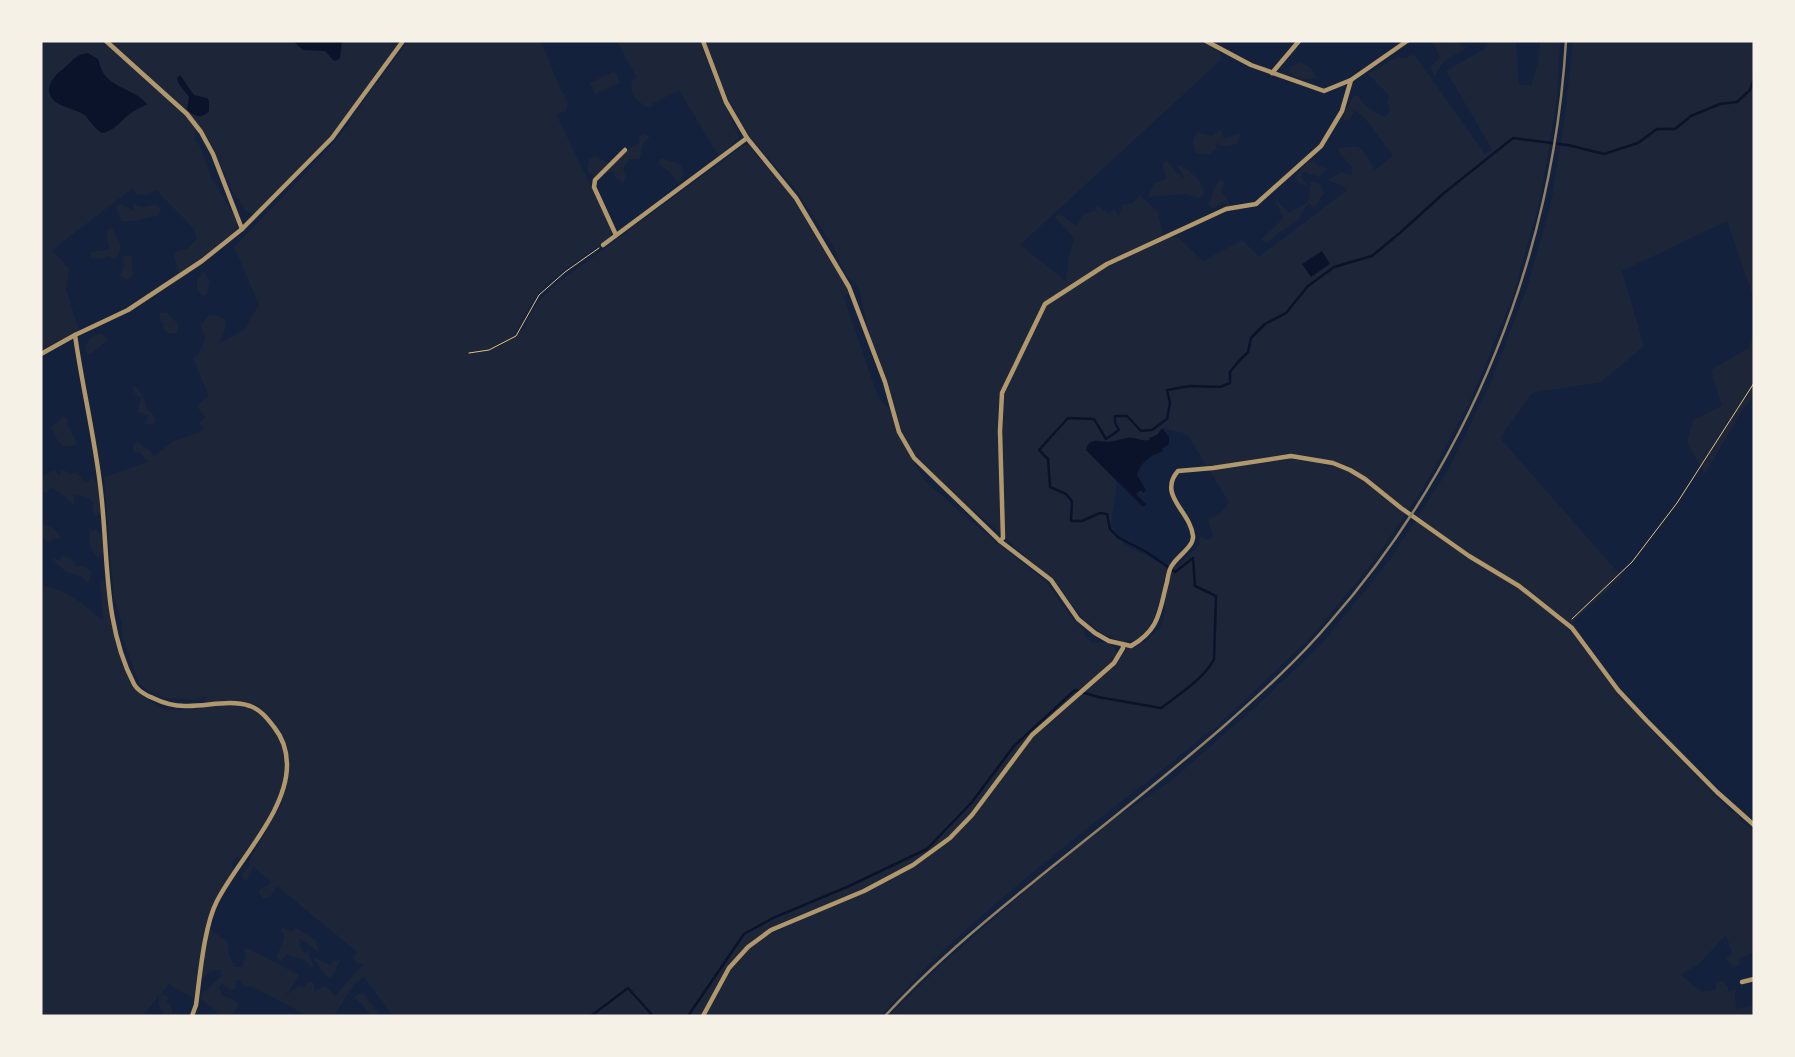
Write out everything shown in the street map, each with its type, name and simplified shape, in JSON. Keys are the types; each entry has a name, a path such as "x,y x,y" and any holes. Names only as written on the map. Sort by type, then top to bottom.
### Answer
{"street":[{"path":"106,41 187,114 201,132 213,154 242,228"},
{"path":"41,354 128,310 202,261 242,228 332,138 403,41"},
{"path":"703,41 726,102 747,138 796,198 850,287 885,382 899,432 914,458 1000,541 1051,580 1078,619 1102,637 1109,641 1131,646 1151,631 1157,618 1171,565 1194,538 1190,524 1170,492 1171,478 1178,471 1213,468 1291,456 1319,459 1339,465 1365,479 1401,508 1469,556 1519,586 1572,628 1618,690 1717,792 1754,825"},
{"path":"1206,41 1251,65 1324,91 1351,80 1407,41"},
{"path":"1272,73 1299,41"},
{"path":"1000,541 1003,538 1000,431 1002,393 1045,304 1107,264 1226,209 1256,204 1321,146 1342,111 1351,80"},
{"path":"603,245 747,138"},
{"path":"616,235 594,188 596,180 625,150"},
{"path":"76,335 100,485 112,617 125,661 135,685 148,696 165,703 184,706 232,703 250,706 264,714 278,732 284,745 287,764 284,789 268,821 216,902 208,925 196,1005 192,1016"},
{"path":"702,1016 729,968 748,947 770,930 872,887 914,865 950,838 972,815 1032,735 1114,663 1124,644"},
{"path":"1742,982 1754,979"}],"path":[{"path":"469,353 489,350 516,336 540,295 565,272 603,245"},
{"path":"1567,624 1632,562 1678,503 1754,383"}],"shaded area":[{"path":"41,41 403,41 332,138 268,202 253,214 244,209 234,195 209,140 201,132 194,133 195,141 199,144 212,179 238,222 236,230 219,244 220,247 180,276 174,256 177,251 187,249 197,239 193,228 156,190 146,195 136,194 133,188 52,250 69,269 66,289 80,333 41,354"},
{"path":"293,41 342,41 340,58 334,61 325,51 303,50"},
{"path":"408,41 541,41 568,103 566,111 556,114 612,229 611,236 606,241 545,286 531,304 514,335 524,329 532,312 551,288 744,145 749,145 779,182 796,198 851,287 848,294 843,295 878,397 896,417 868,328 859,289 845,273 832,244 796,190 751,138 739,119 722,87 705,41 1201,41 1214,48 1219,52 1222,59 1020,245 1066,281 1074,238 1055,217 1060,214 1077,226 1083,214 1095,211 1097,205 1109,214 1114,208 1119,217 1122,205 1133,203 1140,195 1158,213 1163,235 1179,238 1203,261 1242,240 1259,257 1347,190 1341,185 1327,180 1341,172 1351,175 1352,168 1337,149 1357,147 1361,149 1375,170 1393,156 1364,117 1354,110 1350,120 1343,120 1345,111 1354,96 1358,96 1370,109 1386,117 1390,110 1387,102 1389,95 1368,74 1397,57 1406,58 1414,54 1485,154 1492,149 1446,71 1489,45 1484,41 1516,41 1519,84 1531,86 1538,62 1540,41 1560,41 1557,99 1540,200 1512,299 1470,402 1422,490 1373,562 1313,635 1213,730 1080,834 976,920 927,967 881,1016 393,1016 364,977 354,984 334,1016 308,1016 253,987 243,986 241,980 236,980 235,990 229,989 222,984 219,987 222,996 233,999 239,1005 233,1014 229,1016 204,1016 216,1014 217,1011 201,998 203,993 221,976 221,970 210,971 200,982 197,1000 168,984 160,996 166,995 169,998 166,1003 170,1004 173,1014 177,1013 182,1016 164,1016 159,1006 159,996 142,1016 41,1016 41,585 58,590 74,598 101,620 103,618 100,583 102,579 106,583 118,632 138,686 148,699 159,707 169,710 201,708 207,696 193,700 166,698 148,691 139,683 123,638 121,620 114,599 104,477 147,462 141,453 133,451 134,444 138,441 154,456 174,441 198,433 204,428 199,424 205,417 197,407 205,398 209,397 193,358 198,355 205,339 201,325 209,315 219,316 226,320 225,329 219,344 245,329 259,304 234,247 325,153 349,124 349,121 352,120 352,117","holes":["1163,428 1187,434 1229,502 1219,515 1208,518 1213,537 1210,540 1200,537 1198,546 1177,566 1168,566 1125,545 1111,525 1117,482 1086,450 1106,442 1123,439 1151,440 1150,438 1157,435","906,448 930,476 983,518 1060,587 1084,619 1101,633 1122,641 1134,640 1144,635 1154,619 1160,599 1166,605 1162,626 1144,643 1126,650 1116,665 1102,677 1096,677 1114,660 1117,653 1113,646 1105,642 1093,643 1085,637 1083,629 1069,614 1046,582 925,481","287,779 282,803 248,863 251,865 242,874 244,881 249,878 253,867 272,882 259,890 263,899 270,897 277,886 357,952 353,957 356,963 363,964 335,996 329,989 323,986 315,992 313,982 308,982 304,987 299,986 286,995 299,975 249,949 244,949 246,955 242,967 235,967 229,956 228,942 208,928 216,902 234,874 232,863 235,858 245,857 268,821"]},
{"path":"617,41 701,41 711,72 739,138 719,157 679,90 654,103 649,108 641,103 635,97 631,85 632,80 637,78"},
{"path":"1430,41 1441,41 1442,44 1446,41 1460,41 1460,46 1468,47 1443,62 1435,76 1430,67 1440,58 1436,48"},
{"path":"1573,41 1754,41 1754,299 1727,221 1622,271 1644,346 1601,382 1532,393 1500,438 1622,577 1573,622 1582,636 1580,638 1646,723 1730,811 1737,813 1746,825 1754,830 1754,953 1740,958 1739,966 1733,966 1726,959 1732,953 1726,935 1699,964 1680,975 1702,992 1715,990 1717,982 1722,981 1728,987 1728,992 1736,989 1736,1009 1754,1005 1754,1016 889,1016 940,966 1022,894 1106,824 1171,781 1261,702 1325,640 1391,558 1448,470 1491,382 1527,288 1551,203 1564,124"},
{"path":"88,53 98,59 103,72 109,79 147,104 131,113 112,129 102,133 83,114 63,106 52,99 49,90 52,81 59,73 77,57"},
{"path":"1301,62 1312,69 1316,78 1302,79 1289,73 1291,66"},
{"path":"613,72 616,73 620,83 595,94 590,83"},
{"path":"180,75 194,95 207,98 209,101 209,111 206,114 198,116 187,110 189,97 179,84 177,78"},
{"path":"1220,130 1225,139 1240,133 1237,143 1227,147 1215,143 1217,148 1209,155 1196,153 1193,141 1197,132 1212,136"},
{"path":"645,134 650,137 643,143 640,159 630,159 623,168 626,177 623,183 616,178 613,171 595,177 587,171 589,159 595,156 609,163 614,161 632,146 640,143 638,137"},
{"path":"660,158 680,164 684,173 681,182 677,182 671,173 659,165"},
{"path":"1167,161 1185,179 1177,165 1185,168 1192,174 1204,188 1203,196 1198,198 1186,194 1148,197 1154,183 1167,179 1162,164"},
{"path":"1314,161 1317,165 1328,169 1319,177 1305,172 1301,177 1308,186 1299,183 1295,177 1307,162"},
{"path":"1220,179 1224,182 1221,191 1232,206 1228,207 1222,202 1213,209 1208,205"},
{"path":"1311,181 1320,184 1324,193 1314,208 1309,204 1297,222 1281,231 1267,243 1261,240 1283,217 1274,198 1289,213 1308,202"},
{"path":"118,204 134,211 133,204 143,207 156,204 161,208 158,216 122,221 116,208"},
{"path":"112,228 121,246 117,258 114,259 108,256 100,259 89,258 92,252 110,249 107,240 108,230"},
{"path":"1322,251 1330,264 1311,277 1302,264"},
{"path":"124,256 131,256 133,273 130,279 120,276 124,266 122,260"},
{"path":"204,272 210,282 206,295 202,296 197,290 197,280"},
{"path":"166,312 178,324 177,333 169,334 163,328 164,323 160,320 160,313"},
{"path":"1754,329 1754,395 1738,417 1705,474 1687,442 1693,420 1722,406 1711,370 1750,347"},
{"path":"103,334 108,340 91,354 86,352 85,348 90,338"},
{"path":"132,387 137,387 145,400 147,410 152,413 156,420 153,425 145,423 149,415 137,412 141,397 135,394"},
{"path":"64,416 68,419 67,425 78,444 70,447 62,446 51,427"},
{"path":"1162,428 1169,437 1169,444 1162,449 1163,451 1147,460 1141,466 1137,475 1146,490 1143,493 1141,490 1136,494 1146,504 1143,507 1086,450 1092,441 1110,442 1125,438 1150,440 1149,438 1157,435"},
{"path":"41,464 43,476 54,470 59,475 62,470 74,474 77,473 85,483 93,478 98,486 101,513 96,517 92,509 94,502 83,496 74,495 74,505 62,494 51,488 46,493 42,492"},
{"path":"43,524 54,529 61,539 54,538 50,542 41,538"},
{"path":"97,530 101,534 104,551 100,557 97,557 89,541 90,531"},
{"path":"49,556 60,561 61,556 71,558 76,566 84,566 92,572 88,583 82,577 66,572"},
{"path":"283,928 292,932 296,928 316,940 319,953 299,939 301,950 305,953 309,951 309,958 314,965 312,968 305,960 286,955 280,961 276,957 284,940 284,935 280,930"},
{"path":"312,956 330,965 334,961 340,960 334,974 330,978 326,976"},
{"path":"358,994 364,994 378,1013 377,1016 368,1016 369,1012 354,997"}],"waterway":[{"path":"688,1016 744,934 773,918 847,887 927,849 972,802 1014,746 1075,690 1098,697 1161,708 1190,686 1210,666 1214,659 1216,596 1195,586 1193,558 1175,572 1145,551 1119,538 1110,529 1107,514 1100,513 1082,521 1071,521 1072,501 1066,494 1050,487 1048,459 1039,450 1068,418 1094,419 1106,439 1119,430 1115,423 1115,416 1127,416 1141,431 1152,430 1167,419 1170,403 1167,390 1190,386 1220,387 1230,383 1230,372 1248,352 1251,338 1265,324 1286,313 1308,286 1334,267 1372,256 1444,193 1513,138 1568,145 1604,154 1638,143 1657,129 1675,129 1691,116 1720,104 1737,102 1750,90 1754,79"},
{"path":"591,1016 628,988 653,1016"}],"railway":[{"path":"885,1016 920,980 975,930 1177,766 1265,689 1318,636 1380,560 1425,494 1463,424 1496,351 1523,276 1543,199 1558,121 1566,41"}]}
